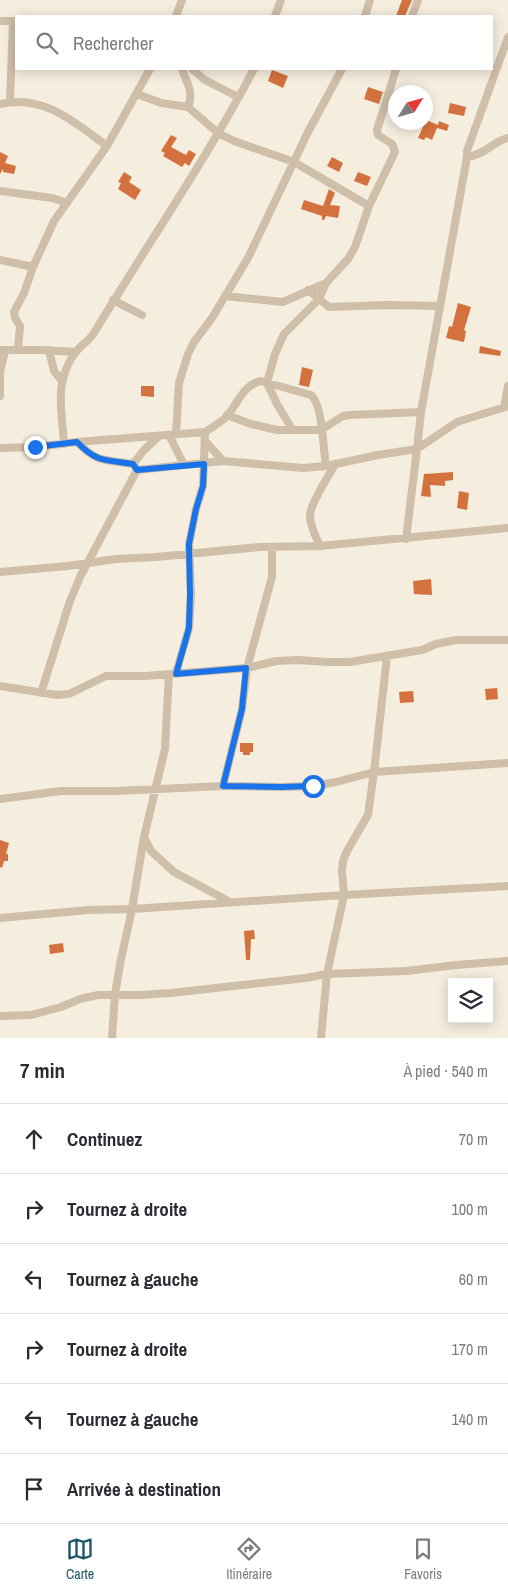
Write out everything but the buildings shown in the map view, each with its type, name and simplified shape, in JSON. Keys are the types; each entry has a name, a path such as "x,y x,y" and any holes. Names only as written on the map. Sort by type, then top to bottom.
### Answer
{"street":[{"path":"176,15 182,0"},
{"path":"275,15 280,0"},
{"path":"365,15 370,0"},
{"path":"412,15 418,0"},
{"path":"0,21 15,21 10,102"},
{"path":"406,538 418,449 420,412 467,151 508,37"},
{"path":"18,350 20,326 14,312 24,293 33,267 54,221 107,146 149,70"},
{"path":"182,70 192,98 188,108"},
{"path":"193,70 205,80 238,97"},
{"path":"64,444 62,381 75,352 93,335 113,300 156,236 253,70"},
{"path":"184,465 173,434 179,383 188,354 194,342 212,318 258,239 294,162 341,70"},
{"path":"292,429 267,383 275,354 284,334 319,299 326,283 348,259 369,206 395,152 392,144 378,135 377,130 396,70"},
{"path":"137,94 161,103 188,108 218,133 234,141 294,162 369,206"},
{"path":"0,104 10,102 43,106 58,111 107,146"},
{"path":"467,157 479,154 501,140 508,138"},
{"path":"0,191 52,198 67,203"},
{"path":"0,260 33,267"},
{"path":"225,296 283,302 326,283"},
{"path":"308,290 325,305 334,308 440,306"},
{"path":"113,300 142,315"},
{"path":"0,396 2,350 75,352"},
{"path":"50,350 54,371 62,381"},
{"path":"0,448 205,432 228,416 247,388 261,381 311,395 315,398 320,416 326,466"},
{"path":"77,442 94,457 135,467 204,464 223,461 303,468 326,466 418,449 457,422 506,406 508,386"},
{"path":"228,416 277,430 321,430 343,416 350,414 420,412"},
{"path":"112,1038 115,994 144,837 165,749 172,674 189,628 189,544 203,486 205,432"},
{"path":"41,693 70,601 80,577 144,450 159,436"},
{"path":"205,441 223,461"},
{"path":"320,546 310,516 311,506 335,464"},
{"path":"0,572 68,566 88,562 272,547 320,546 508,528"},
{"path":"223,786 242,709 246,668 272,577 272,547"},
{"path":"68,566 80,577"},
{"path":"0,686 57,695 69,694 106,676 172,674 246,668 276,661 350,662 422,650 436,644 456,640 508,640"},
{"path":"321,1038 327,974 344,895 342,870 347,851 368,815 387,656"},
{"path":"0,800 61,792 223,786 313,786 374,772 508,763"},
{"path":"144,837 151,851 174,872 232,903"},
{"path":"0,918 88,910 132,910 508,886"},
{"path":"0,1016 30,1015 60,1007 80,999 115,994 172,993 327,974 406,971 508,961"}],"route":[{"path":"35,447 77,442 94,457 105,461 133,464 137,470 204,464 203,486 189,544 189,628 176,674 246,668 242,709 223,786 313,786"}]}
